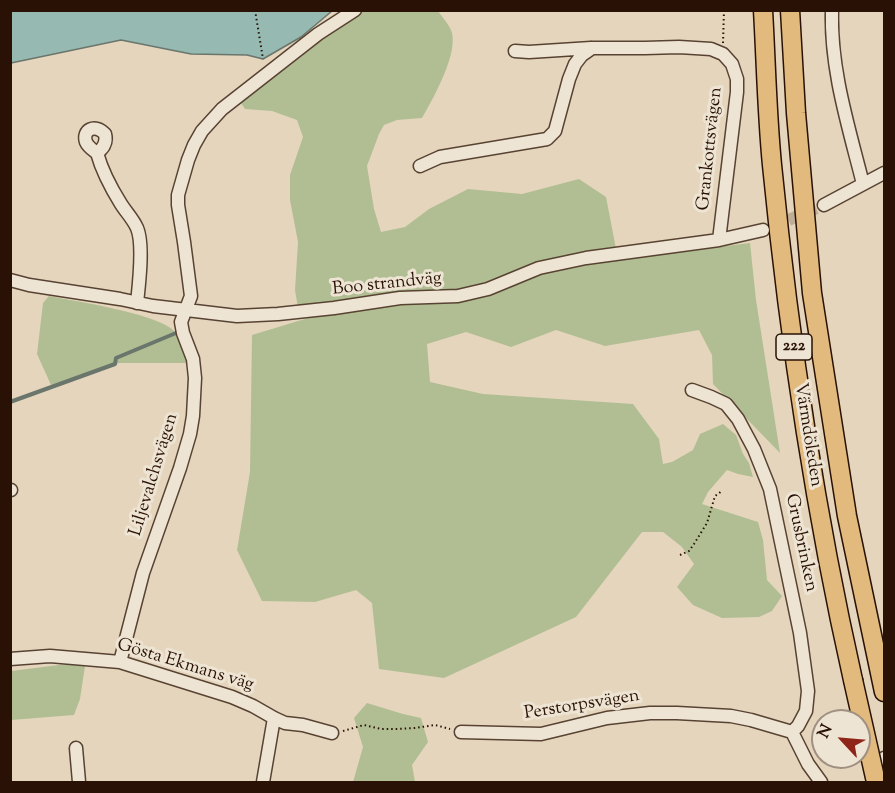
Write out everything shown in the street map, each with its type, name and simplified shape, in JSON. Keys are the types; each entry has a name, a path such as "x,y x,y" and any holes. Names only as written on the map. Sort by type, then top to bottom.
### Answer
{"highway":[{"name":"Värmdöleden","path":"763,10 772,163 791,330 816,494 876,783"},
{"name":"Värmdöleden","path":"790,10 796,113 812,293 847,516 885,692"}],"street":[{"name":"Liljevalchsvägen","path":"120,662 143,573 180,468 193,416 195,378 193,358 181,322 191,296 178,206 178,195 188,160 202,131 212,118 318,34 354,10"},
{"path":"832,10 836,70 863,184"},
{"path":"515,51 679,47 711,49 723,54"},
{"path":"420,166 440,158 547,139 555,131 575,64 592,48"},
{"name":"Grankottsvägen","path":"719,240 737,92 737,79 732,64 723,54"},
{"path":"97,153 111,186 138,230 140,282 137,303"},
{"path":"824,206 885,173"},
{"name":"Boo strandväg","path":"10,280 137,303 237,316 334,308 400,298 458,296 488,289 539,268 586,258 719,240 763,230"},
{"name":"Grusbrinken","path":"692,390 726,404 738,419 754,449 770,489 800,633 808,691 806,711 792,732"},
{"name":"Gösta Ekmans väg","path":"10,659 50,656 120,662 254,705 285,723 332,733"},
{"name":"Perstorpsvägen","path":"461,732 541,734 608,718 650,713 677,713 741,718 792,732"},
{"path":"263,783 274,718"},
{"path":"792,732 808,764 821,783"},
{"path":"76,748 79,783"},
{"path":"871,783 885,758"}],"path":[{"path":"255,10 263,59"},
{"path":"723,54 724,10"},
{"path":"680,555 689,551 694,544 707,523 716,496 722,491"},
{"path":"332,733 364,725 381,729 435,726 461,732"}],"green space":[{"path":"347,11 438,11 450,27 453,39 444,75 422,118 397,120 384,125 367,166 374,209 381,232 405,227 429,209 468,189 522,194 579,179 606,197 616,249 570,255 535,263 488,284 457,290 400,294 298,308 295,290 298,242 290,200 290,175 303,137 297,120 272,111 245,109 234,93 281,54"},
{"path":"750,243 756,300 780,453 713,384 712,355 699,330 605,346 556,330 511,347 466,332 427,344 430,382 483,394 633,404 659,439 663,464 672,462 693,450 700,434 723,424 736,435 753,477 727,470 708,492 702,504 758,522 763,540 767,580 782,596 772,611 759,617 722,618 693,605 677,587 694,564 682,547 663,532 642,532 576,617 444,678 379,669 372,603 356,590 315,602 262,601 237,550 250,472 252,335 318,315 401,300 459,300 542,272 588,263"},
{"path":"49,296 116,309 167,325 177,335 187,363 119,363 51,385 37,354 43,303"},
{"path":"67,664 85,666 80,699 74,715 11,720 11,671"},
{"path":"367,703 421,718 428,742 412,765 415,782 353,782 363,747 354,718"}],"water":[{"path":"11,10 332,11 301,37 263,59 247,55 191,54 121,40 11,63"}],"waterway":[{"path":"10,402 115,364 116,358 176,333"}],"tunnel":[{"path":"772,227 824,205"}]}
